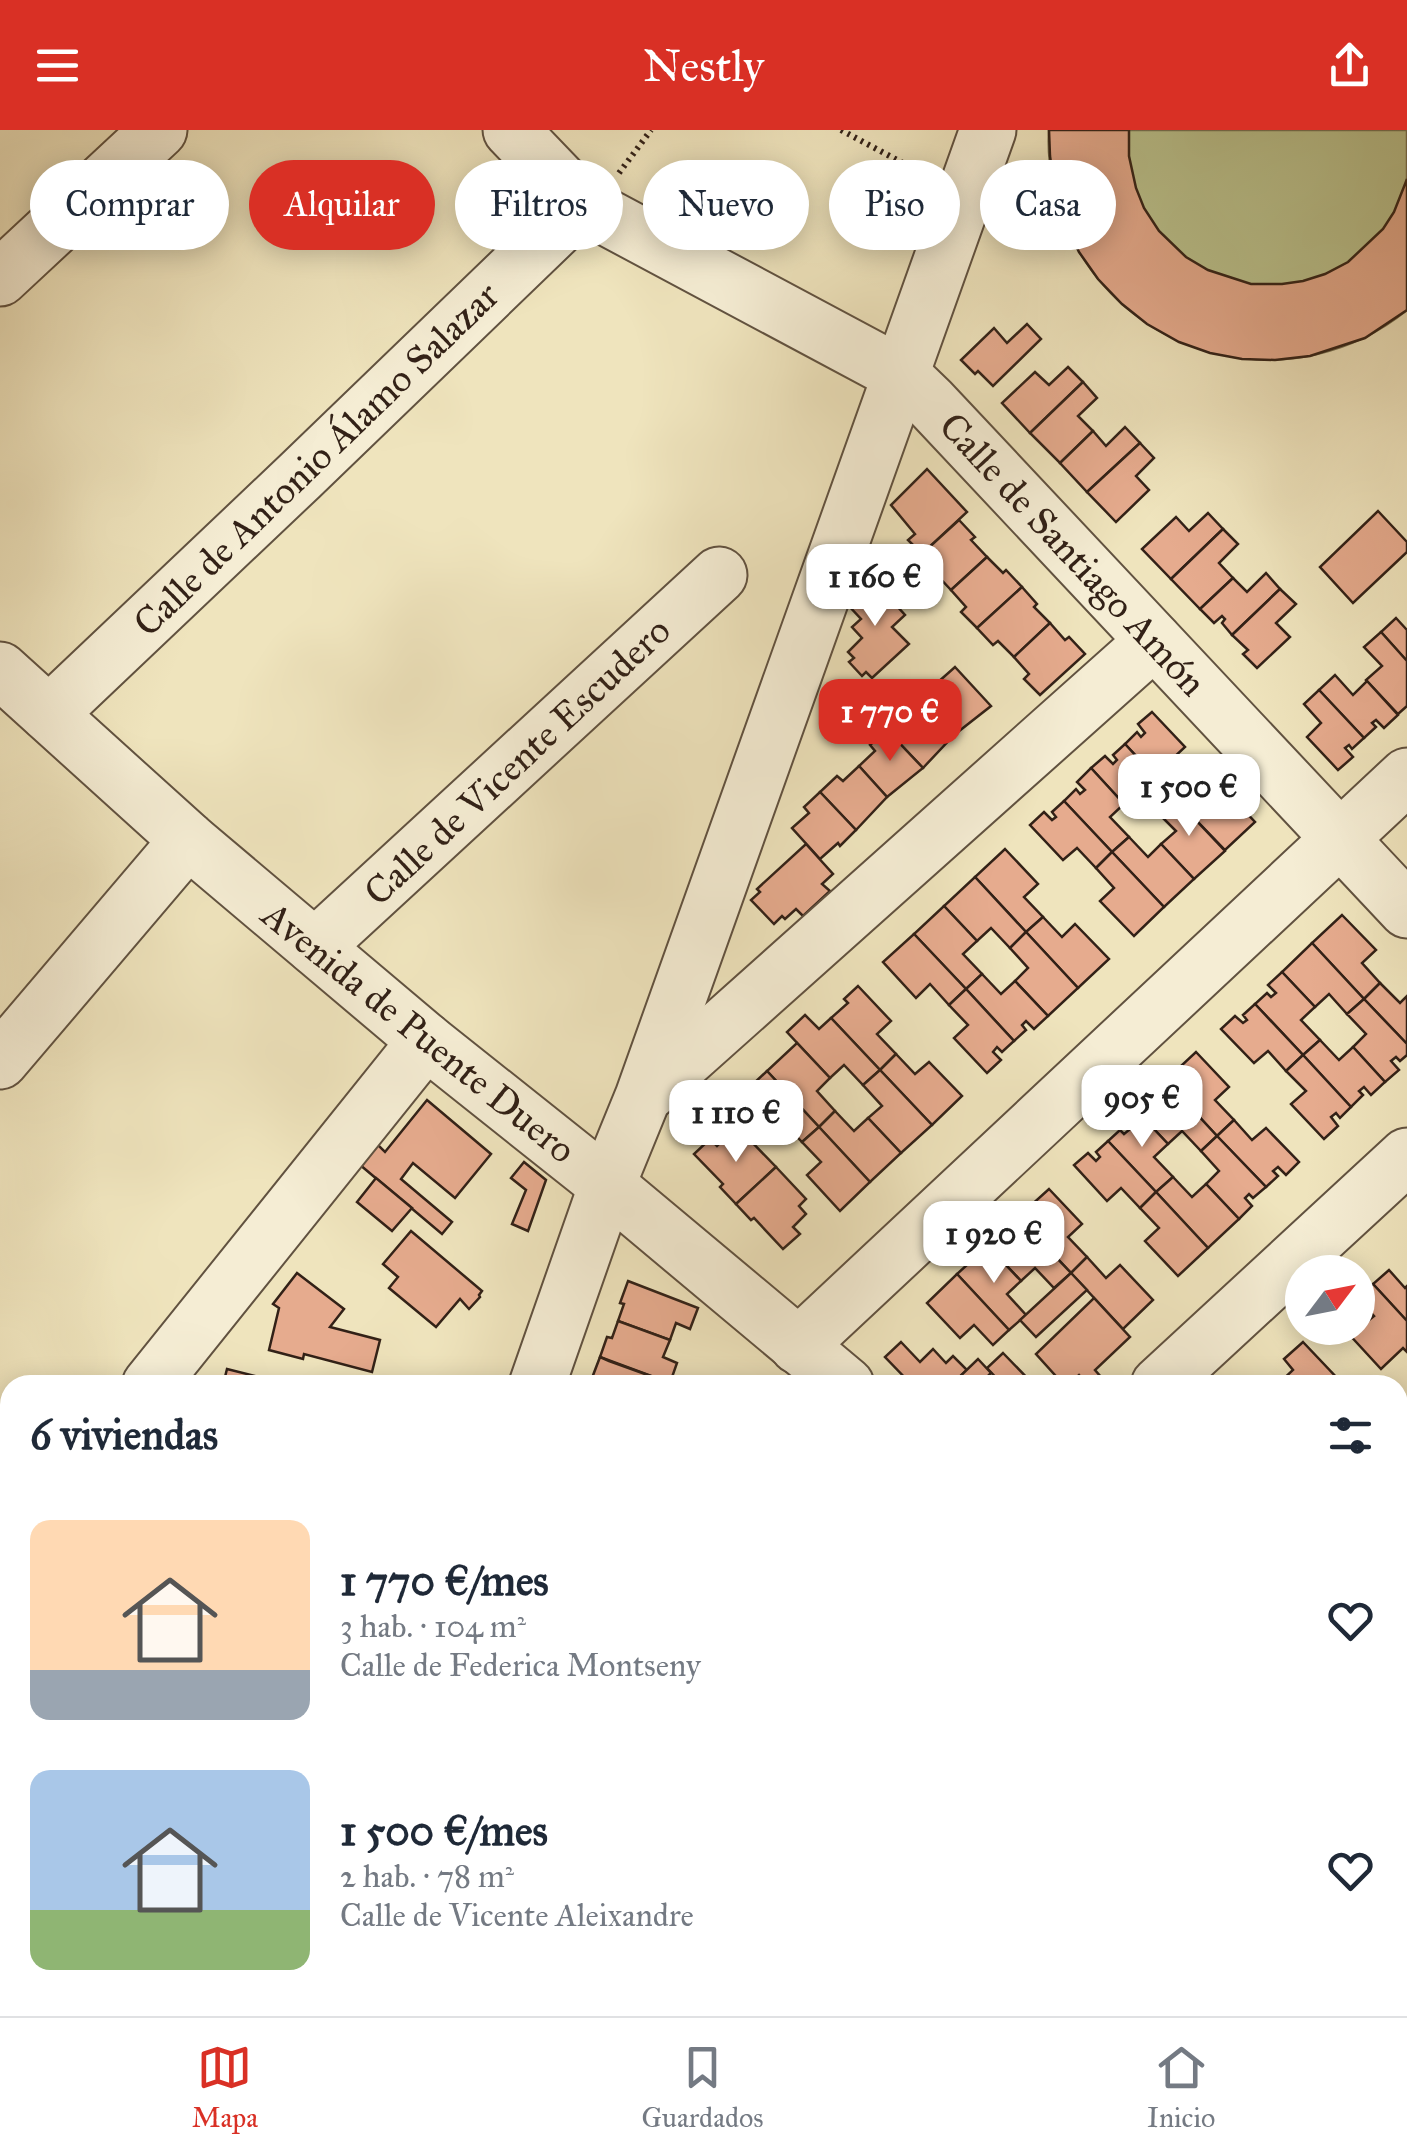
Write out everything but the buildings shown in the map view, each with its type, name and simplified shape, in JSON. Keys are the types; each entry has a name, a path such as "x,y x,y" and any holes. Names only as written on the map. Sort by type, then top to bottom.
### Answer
{"street":[{"path":"0,278 160,130"},
{"name":"Calle de Santiago Amón","path":"511,130 540,160"},
{"path":"540,1375 988,130"},
{"name":"Calle de Santiago Amón","path":"623,226 902,376 1407,910"},
{"name":"Calle de Antonio Álamo Salazar","path":"48,714 534,250"},
{"name":"Calle de Vicente Escudero","path":"315,947 719,575"},
{"path":"643,1097 1154,640"},
{"name":"Avenida de Puente Duero","path":"0,670 188,840 834,1375"},
{"path":"798,1346 1407,776"},
{"path":"0,1061 188,840"},
{"path":"158,1375 426,1041"},
{"path":"1170,1375 1407,1156"}],"path":[{"path":"841,130 964,195"}],"green space":[{"path":"1049,130 1407,130 1407,310 1363,338 1316,354 1268,360 1220,354 1175,338 1133,313 1098,278 1080,250 1116,250 1116,160 1049,157"}]}
